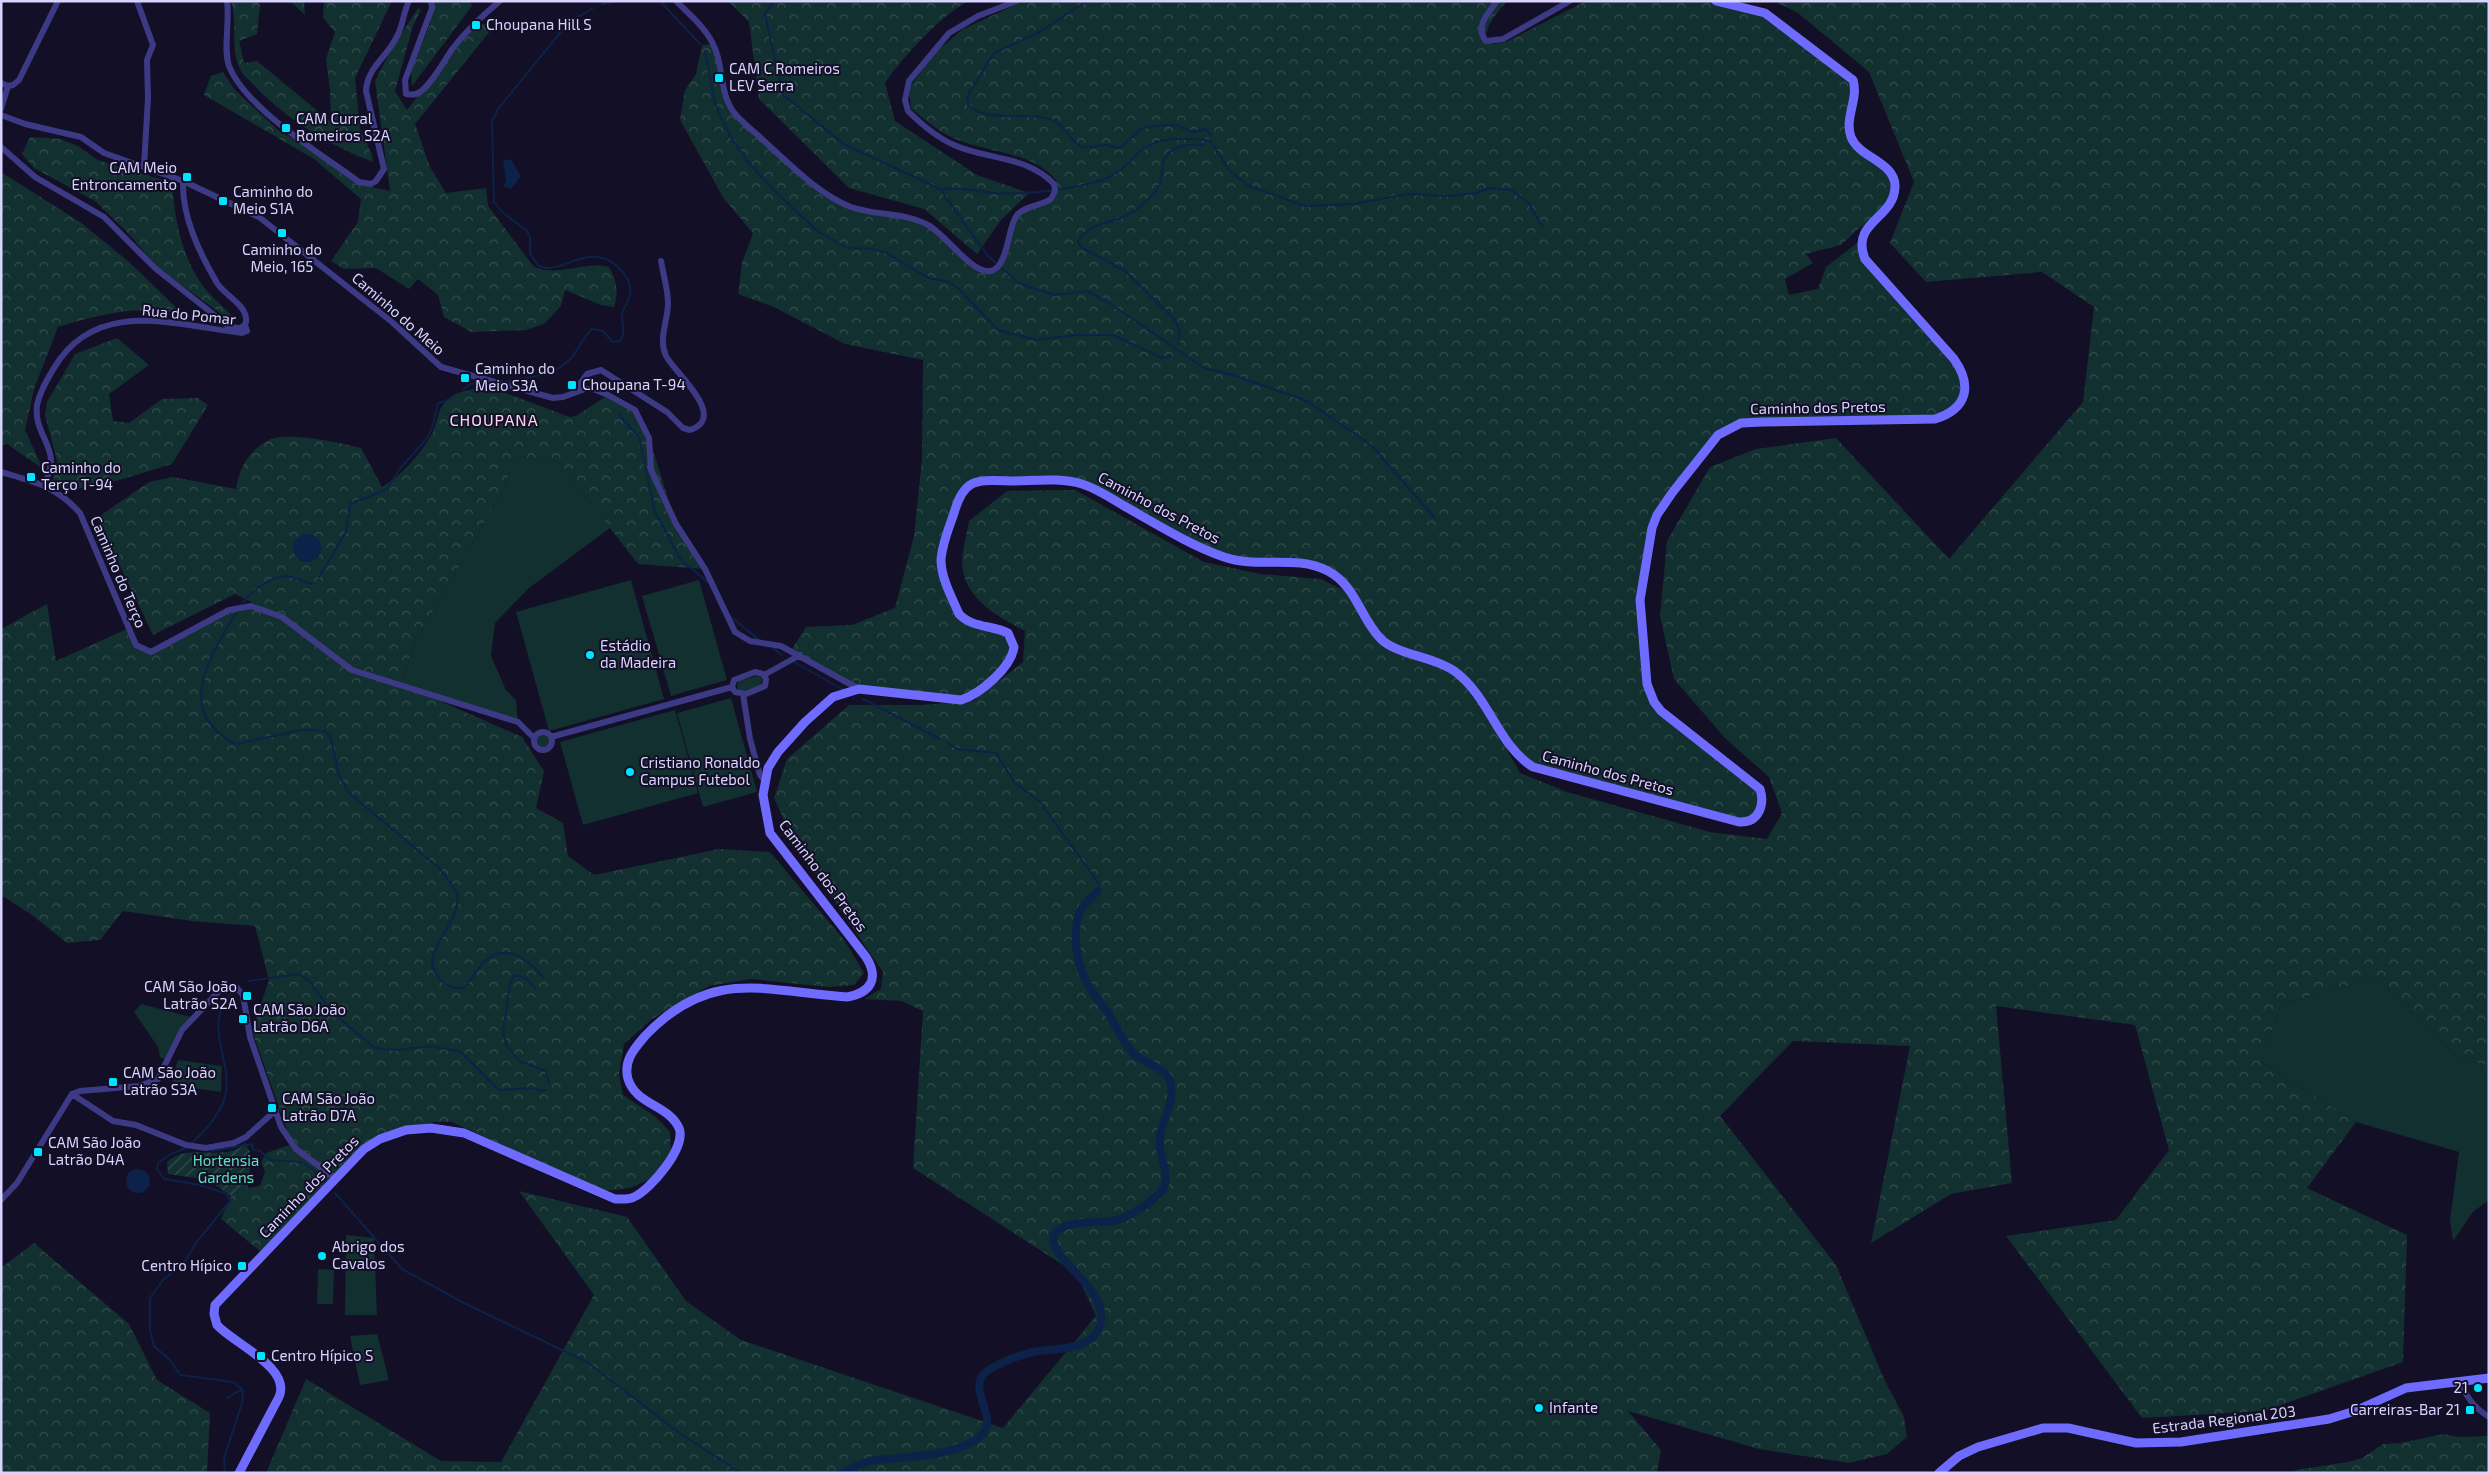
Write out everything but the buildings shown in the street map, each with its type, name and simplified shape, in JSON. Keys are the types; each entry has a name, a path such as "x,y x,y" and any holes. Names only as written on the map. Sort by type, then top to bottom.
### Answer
{"main road":[{"name":"Caminho dos Pretos","path":"240,1473 279,1397 281,1382 276,1372 267,1364 220,1328 215,1321 214,1309 218,1301 335,1178 374,1141 406,1130 431,1128 464,1133 615,1199 633,1198 646,1188 668,1163 679,1145 681,1136 680,1128 675,1121 638,1096 632,1088 627,1073 630,1056 634,1048 658,1022 692,998 727,989 753,988 847,997 865,991 872,979 871,964 770,833 764,810 764,780 772,759 816,710 833,697 859,689 961,700 973,696 1009,662 1014,647 1008,633 998,628 967,622 962,618 946,582 941,561 962,490 976,482 1065,481 1082,484 1100,492 1170,532 1238,562 1259,564 1282,561 1311,565 1328,571 1349,588 1378,637 1387,645 1440,662 1465,680 1477,692 1511,749 1533,767 1739,822 1751,820 1757,816 1762,805 1760,789 1661,711 1649,693 1640,600 1649,540 1657,515 1710,442 1728,428 1741,423 1762,422 1935,419 1954,411 1962,400 1965,389 1964,376 1954,359 1865,259 1861,249 1863,234 1889,206 1893,198 1895,186 1891,172 1856,146 1850,137 1849,126 1855,96 1853,80 1765,13 1716,1"},
{"name":"Estrada Regional 203","path":"1939,1473 1959,1456 1978,1447 2043,1428 2068,1428 2136,1443 2173,1443 2329,1419 2355,1411 2406,1388 2489,1378"}],"street":[{"path":"53,1 56,9"},
{"path":"1,109 5,85 14,85 19,80 56,9 58,1"},
{"path":"138,1 153,45 147,60 148,98 144,166"},
{"path":"227,1 229,65 245,91 271,116 359,182 365,184 376,181 384,168 366,92 367,82 369,74 397,38 409,1"},
{"path":"431,1 432,8 405,80 406,94 412,96 419,93 428,84 479,18 500,1"},
{"path":"676,1 705,30 713,44 728,102 736,115 800,174 850,206 910,218 928,225 981,271 995,269 1004,258 1016,216 1025,209 1046,202 1055,191 1052,182 1007,158 954,145 908,111 905,100 909,82 949,33 978,16 1017,1"},
{"path":"1498,1 1482,25 1482,36 1486,40 1503,39 1570,1"},
{"name":"Caminho do Meio","path":"1,115 25,124 81,137 104,153 183,181 259,217 392,322 441,367 553,398 593,389 635,410 649,438 651,470 655,479 676,524 705,569 734,632 750,641 782,646 859,689"},
{"path":"1,147 36,178 104,217 134,244 156,269 227,325 238,328 246,325 247,316 218,286 195,238 184,207 183,181"},
{"path":"574,392 587,374 601,370 667,412 683,428 690,430 698,425 703,416 703,405 667,357 662,345 668,316 661,261"},
{"name":"Rua do Pomar","path":"45,486 51,461 39,427 38,404 41,390 72,343 102,328 140,320 242,333 247,331 246,325"},
{"name":"Caminho do Terço","path":"1,472 45,486 65,496 80,513 136,645 151,652 229,610 252,606 282,617 352,670 518,722 534,738"},
{"path":"764,675 800,655"},
{"path":"759,672 764,675 766,684 762,688 743,694 735,692 732,687 734,680 737,678 759,672"},
{"path":"551,737 550,748 543,751 534,745 534,738 543,732 551,737 732,687"},
{"path":"743,694 750,739 760,776 764,780"},
{"path":"1,1200 16,1183 72,1094 80,1091 139,1086 158,1079 182,1030 221,989 231,986 240,990 243,995 250,1037 281,1126 298,1151 335,1178"},
{"path":"72,1094 113,1121 136,1125 186,1146 206,1148 234,1143 246,1137 276,1110"},
{"path":"2459,1381 2471,1403 2489,1418"}],"green space":[{"path":"231,1 257,1 260,5 257,34 239,41 244,63 257,61 331,122 326,59 335,32 323,18 324,1 392,1 355,78 360,129 372,155 373,162 324,139 293,119 278,108 244,75 235,53 234,18"},
{"path":"290,1 304,1 305,15"},
{"path":"434,1 470,1 472,6 412,86 411,71 430,24"},
{"path":"728,1 969,1 958,7 923,37 885,83 895,121 977,175 1029,193 1001,220 977,254 924,209 849,188 759,99 749,22"},
{"path":"1024,1 1507,1 1493,19 1486,34 1486,40 1494,44 1508,41 1586,1 1716,1 1754,10 1851,77 1849,126 1864,153 1883,166 1895,186 1877,218 1858,229 1841,245 1806,254 1813,263 1785,279 1789,295 1818,289 1826,267 1861,240 1865,259 1961,369 1962,400 1935,419 1741,423 1718,435 1672,493 1649,540 1640,600 1647,684 1654,702 1737,770 1763,797 1760,812 1739,822 1525,762 1475,691 1520,773 1567,792 1710,832 1767,839 1782,813 1769,777 1725,738 1674,679 1660,616 1667,541 1710,467 1756,449 1836,438 1949,559 2083,402 2094,307 2042,272 1926,282 1890,243 1914,182 1869,72 1798,13 1774,1 2489,1 2489,1067 2455,1055 2375,978 2281,1004 2261,1062 2356,1122 2307,1188 2407,1235 2403,1362 2264,1411 2142,1418 2006,1236 2116,1220 2169,1150 2135,1025 1996,1006 2012,1183 1951,1194 1871,1243 1910,1046 1793,1041 1720,1116 1836,1265 1885,1381 1904,1417 1907,1437 1887,1454 1849,1463 1759,1449 1628,1411 1661,1450 1657,1473 266,1473 306,1379 441,1461 501,1462 594,1295 519,1191 627,1217 686,1301 741,1340 1003,1428 1096,1316 1077,1274 913,1168 923,1011 901,1001 864,999 881,989 883,972 794,842 774,798 787,759 849,705 921,705 973,701 1023,662 1025,631 993,612 975,596 964,576 962,563 969,521 1007,491 1075,490 1204,562 1260,574 1320,579 1352,594 1328,571 1222,556 1099,492 1065,481 976,482 962,490 943,549 946,582 959,614 1012,639 1009,662 984,687 948,700 859,689 790,652 806,627 852,625 895,608 914,536 922,460 923,360 845,344 774,307 738,294 742,263 753,233 724,199 680,120 685,90 696,74 702,45 713,44 721,81 736,115 800,174 849,206 928,225 981,271 995,269 1016,216 1048,199 1055,187 1056,180 1032,162 973,145 945,134 911,108 909,88 936,52 963,29","holes":["1408,652 1425,657 1462,679"]},
{"path":"418,8 421,10 413,26 395,91 407,110 476,24 487,24 491,30 415,124 430,167 446,193 486,188 488,206 534,267 544,270 563,270 590,266 609,267 616,287 614,307 601,305 565,290 561,306 544,324 526,330 471,332 444,317 438,295 418,279 409,289 376,268 344,269 331,261 358,222 361,199 314,159 204,95 211,76 223,72 235,90 279,131 325,157 367,186 390,191 375,81 392,48"},
{"path":"30,137 61,139 78,146 98,160 172,183 175,212 185,253 206,290 234,318 234,323 158,268 127,232 95,201 34,168 22,154"},
{"path":"1,172 80,222 128,261 184,315 152,310 121,312 58,327 34,389 25,430 43,469 7,444 1,446"},
{"path":"117,338 149,365 109,394 113,421 129,423 162,399 198,398 208,405 172,464 106,484 70,490 51,485 58,464 45,415 47,402 75,354"},
{"path":"492,388 570,417 576,416 608,395 635,410 649,438 676,524 705,569 638,564 558,461 516,457 501,494 416,641 400,686 420,692 522,737 544,771 536,808 563,823 568,856 594,875 719,849 770,852 845,941 864,973 854,985 829,987 751,979 709,986 652,1019 624,1044 619,1074 623,1095 656,1117 670,1132 671,1153 653,1178 630,1188 603,1191 452,1122 434,1122 385,1134 261,1252 221,1219 231,1196 248,1188 260,1186 265,1172 261,1162 266,1153 292,1144 252,1031 269,980 255,926 192,921 123,911 100,940 67,943 32,915 1,895 1,629 47,604 56,661 129,628 136,645 151,652 229,610 265,609 235,594 153,635 97,518 149,482 173,477 236,489 237,481 246,460 262,444 277,438 300,437 361,448 382,487 404,470 422,449 435,428 441,408 445,402 464,391"},
{"path":"516,457 558,461 610,528 529,588 495,623 491,656 506,690 516,700 518,722 400,686 416,641 501,494"},
{"name":"Estádio da Madeira","path":"631,580 664,699 549,731 516,612"},
{"path":"699,580 727,680 671,696 642,596"},
{"path":"756,676 762,678 761,686 742,692 738,690 737,684 739,681"},
{"path":"731,698 757,792 703,807 677,713"},
{"name":"Cristiano Ronaldo Campus Futebol","path":"675,710 698,793 583,825 560,742"},
{"path":"540,735 546,735 550,742 546,749 540,749 536,745 536,739"},
{"path":"2375,978 2455,1055 2489,1067 2489,1200 2473,1212 2453,1241 2450,1220 2459,1152 2356,1122 2261,1062 2281,1004"},
{"path":"141,1004 191,1017 179,1029 165,1059 160,1057 158,1047 134,1012"},
{"path":"178,1060 222,1066 221,1092 184,1087 171,1080"},
{"name":"Hortensia Gardens","path":"245,1143 250,1152 244,1165 250,1167 248,1188 231,1196 204,1177 202,1179 168,1174 167,1162 177,1155 231,1151"},
{"path":"346,1235 374,1238 377,1315 345,1315"},
{"path":"34,1243 129,1324 157,1380 210,1413 207,1473 1,1473 1,1268"},
{"path":"318,1269 334,1270 333,1304 317,1304"},
{"path":"377,1334 389,1380 360,1385 350,1336"},
{"path":"2443,1434 2459,1437 2489,1436 2489,1473 2293,1473 2296,1470 2362,1458 2383,1444 2400,1443"}],"water":[{"path":"511,159 521,176 511,189 503,186 506,181 503,161"},
{"path":"307,534 317,538 321,548 317,558 307,562 297,558 293,548 297,538"},
{"path":"138,1169 143,1170 149,1176 149,1186 143,1192 138,1193 133,1192 127,1186 126,1181 127,1176 133,1170"}],"waterway":[{"path":"602,4 619,1"},
{"path":"660,1 700,44"},
{"path":"774,1 765,14 783,95 844,144 940,189 988,256 1020,284 1055,295 1087,291 1111,304 1204,368 1233,375 1307,401 1371,445 1435,518"},
{"path":"1087,1 1038,33 994,53 968,95 968,105 985,114 1036,116 1053,120 1082,147 1105,145 1120,148 1142,128 1164,125 1176,125 1192,132 1206,129 1212,136"},
{"path":"504,382 549,373 557,369 572,357 592,329 603,331 613,342 620,341 623,335 622,315 629,297 630,288 629,281 621,270 610,261 598,257 582,258 552,268 539,266 530,254 530,237 527,231 502,212 494,202 492,121 498,109 568,23 593,8"},
{"path":"705,51 715,103 732,139 747,161 817,231 847,248 872,249 887,253 929,278 948,282 958,288 998,330 1037,340 1074,335 1113,335 1162,358 1171,356"},
{"path":"940,189 953,188 993,193 1020,193 1077,187 1114,175 1144,149 1153,144 1164,140 1199,139 1210,141 1230,171 1249,186 1305,206 1353,204 1407,194 1448,196 1476,193 1489,188 1511,190 1529,203 1542,226"},
{"path":"1178,345 1180,332 1176,321 1125,271 1081,247 1078,241 1090,229 1131,213 1150,198 1160,183 1163,163 1170,152 1180,146 1205,145"},
{"path":"464,389 470,384 476,383"},
{"path":"319,577 346,532 350,504 383,491 388,487 399,470 427,438 432,428 438,403 451,399"},
{"path":"619,415 639,437 655,512 681,560 709,583"},
{"path":"243,602 252,592 264,584 285,576 313,584"},
{"path":"237,611 213,654 202,686 201,701 205,716 215,729 227,740 236,744 301,730 325,731 331,738 338,773 349,793 440,869 457,892 457,902 452,920 437,945 432,963 439,977 447,985 463,988 483,963 499,953 507,953 523,958 543,977"},
{"path":"730,616 759,640"},
{"path":"770,646 782,655"},
{"path":"794,662 844,690"},
{"path":"863,699 940,739"},
{"path":"948,743 958,749 996,753 1015,783 1040,802 1099,884"},
{"path":"841,1473 870,1461 938,1453 974,1441 983,1433 987,1425 979,1387 981,1379 987,1371 1003,1362 1022,1355 1075,1346 1092,1338 1098,1330 1101,1319 1100,1307 1087,1285 1060,1255 1053,1236 1065,1226 1125,1218 1152,1200 1164,1188 1166,1180 1160,1148 1160,1136 1170,1102 1170,1081 1164,1072 1138,1057 1130,1050 1107,1012 1088,986 1077,955 1076,934 1079,916 1085,903 1098,891"},
{"path":"249,981 299,974 310,982 332,1012 375,1048 396,1050 431,1046 461,1052 499,1090 535,1088 540,1091 545,1090"},
{"path":"535,988 528,980 517,975 513,977 510,984 503,1032 507,1046 519,1061 546,1071 549,1084"},
{"path":"192,1143 213,1120 226,1092 225,1066 218,1029 223,1005 232,992"},
{"path":"212,1151 252,1144 253,1150 260,1151 270,1160 301,1162 314,1170 326,1182"},
{"path":"186,1148 171,1154 158,1163 157,1169 164,1179 200,1185 227,1194 230,1201 196,1243 184,1263 163,1280 150,1298 150,1330 154,1346 171,1361 180,1375 233,1382 242,1389 243,1400 224,1458 225,1473"},
{"path":"335,1193 402,1269 462,1302 587,1362 678,1432 741,1473"},
{"path":"227,1398 242,1389"}],"place":[{"name":"Choupana Hill S","path":"476,25"},
{"name":"CAM C Romeiros LEV Serra","path":"719,78"},
{"name":"CAM Curral Romeiros S2A","path":"286,128"},
{"name":"CAM Meio Entroncamento","path":"187,177"},
{"name":"Caminho do Meio S1A","path":"223,201"},
{"name":"Caminho do Meio, 165","path":"282,233"},
{"name":"Caminho do Meio S3A","path":"465,378"},
{"name":"Choupana T-94","path":"572,385"},
{"name":"Caminho do Terço T-94","path":"31,477"},
{"name":"Estádio da Madeira","path":"590,655"},
{"name":"Cristiano Ronaldo Campus Futebol","path":"630,772"},
{"name":"CAM São João Latrão S2A","path":"247,996"},
{"name":"CAM São João Latrão D6A","path":"243,1019"},
{"name":"CAM São João Latrão S3A","path":"113,1082"},
{"name":"CAM São João Latrão D7A","path":"272,1108"},
{"name":"CAM São João Latrão D4A","path":"38,1152"},
{"name":"Abrigo dos Cavalos","path":"322,1256"},
{"name":"Centro Hípico","path":"242,1266"},
{"name":"Centro Hípico S","path":"261,1356"},
{"name":"21","path":"2478,1388"},
{"name":"Infante","path":"1539,1408"},
{"name":"Carreiras-Bar 21","path":"2470,1410"}],"district":[{"name":"CHOUPANA","path":"494,420"}]}
